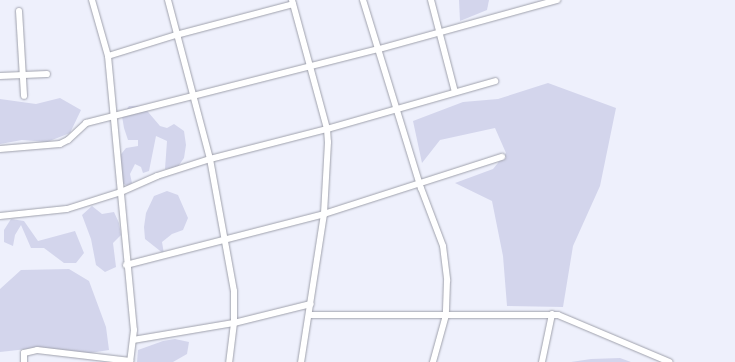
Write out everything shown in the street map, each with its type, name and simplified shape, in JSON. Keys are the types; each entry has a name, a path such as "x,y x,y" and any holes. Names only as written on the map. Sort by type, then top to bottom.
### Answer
{"street":[{"path":"24,362 24,353 37,350 130,361 133,340 108,56 92,0"},
{"path":"168,0 176,35 210,159 234,291 234,323 229,362"},
{"path":"363,0 420,183 443,246 447,281 446,315 433,362"},
{"path":"431,0 455,92"},
{"path":"0,149 60,144 68,140 86,123 113,115 193,97 379,49 557,0"},
{"path":"108,56 292,2 308,67 327,129 324,214 301,362"},
{"path":"20,11 24,96"},
{"path":"0,76 47,74"},
{"path":"0,216 67,209 121,192 157,176 210,159 327,129 495,81"},
{"path":"126,265 225,241 324,214 502,157"},
{"path":"133,340 234,323 311,304"},
{"path":"542,362 552,314"},
{"path":"309,315 552,314 668,362"}],"shaded area":[{"path":"459,0 489,0 487,10 460,21"},
{"path":"548,83 616,108 600,186 573,246 563,307 507,306 503,256 492,201 455,183 493,169 506,153 495,128 440,140 422,163 413,121 463,102 498,99"},
{"path":"60,98 81,110 70,133 47,142 22,140 0,144 0,99 36,104"},
{"path":"129,106 143,106 160,126 167,128 174,124 184,131 186,145 184,158 177,168 165,169 167,141 156,136 149,171 143,173 141,167 135,164 130,174 132,183 127,186 121,182 118,158 126,148 138,146 138,140 128,140 124,128 122,116"},
{"path":"167,191 178,195 188,218 183,230 172,234 162,242 164,254 145,239 144,227 146,213 154,196"},
{"path":"92,206 102,214 114,212 119,223 121,235 113,243 116,267 105,272 96,265 91,239 82,215"},
{"path":"11,219 24,221 38,241 75,231 84,253 76,263 64,263 44,248 31,248 21,225 15,235 13,246 4,242 4,230"},
{"path":"69,269 89,281 106,327 109,350 84,354 36,348 0,352 0,289 21,270"},
{"path":"175,339 189,342 187,354 173,362 137,362 138,350 163,341"},
{"path":"620,358 631,362 571,362 591,359"}]}
